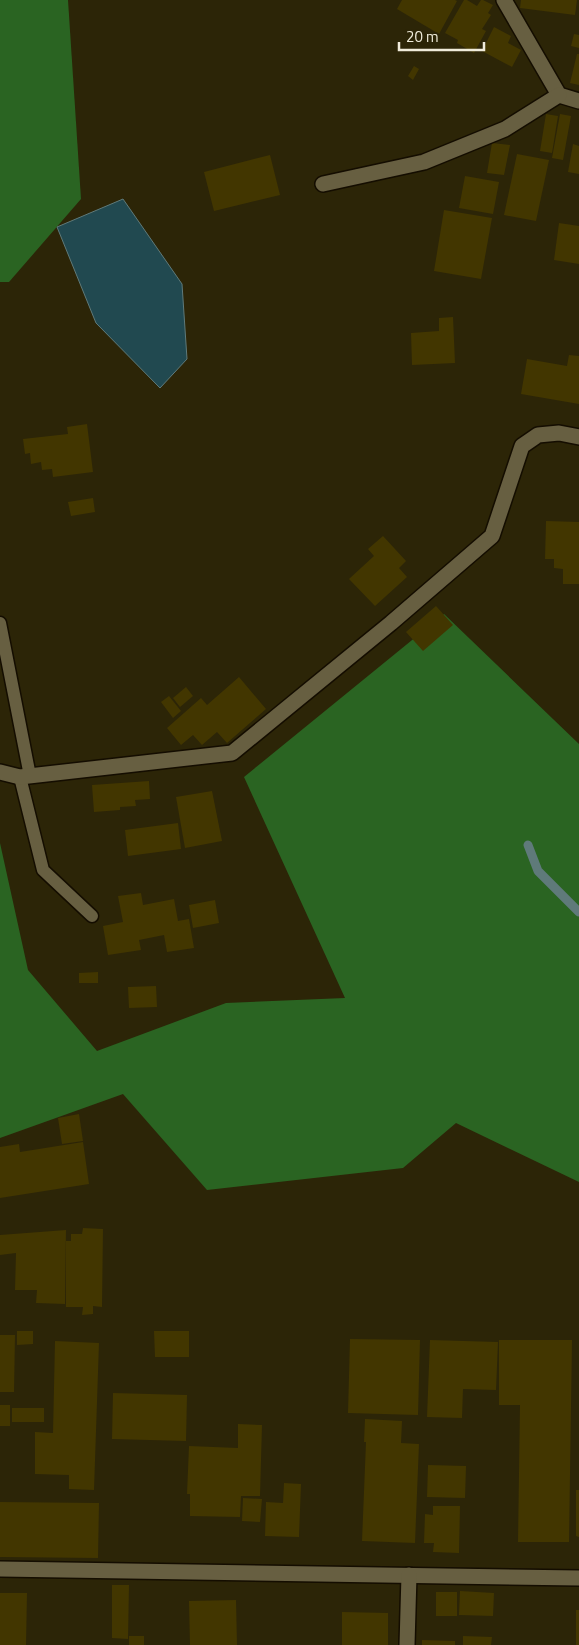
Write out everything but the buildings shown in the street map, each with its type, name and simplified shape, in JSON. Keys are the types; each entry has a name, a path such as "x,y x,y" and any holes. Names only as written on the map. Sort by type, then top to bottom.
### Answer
{"street":[{"path":"504,0 559,95 579,101"},
{"path":"323,184 424,162 505,129 559,95"},
{"path":"0,772 25,776 232,753 391,623 492,536 522,446 538,435 559,433 579,436"},
{"path":"0,1569 579,1578"},
{"path":"408,1645 409,1575"}],"lane":[{"path":"0,623 42,870 92,916"}],"green space":[{"path":"0,0 68,0 81,199 9,282 0,282"},
{"path":"444,614 579,744 579,1182 456,1123 403,1168 207,1190 123,1094 0,1138 0,843 28,970 97,1051 226,1003 345,998 244,777"}],"water":[{"path":"123,199 182,284 187,359 160,388 96,323 57,227"}],"waterway":[{"path":"528,845 538,871 579,912"}]}
